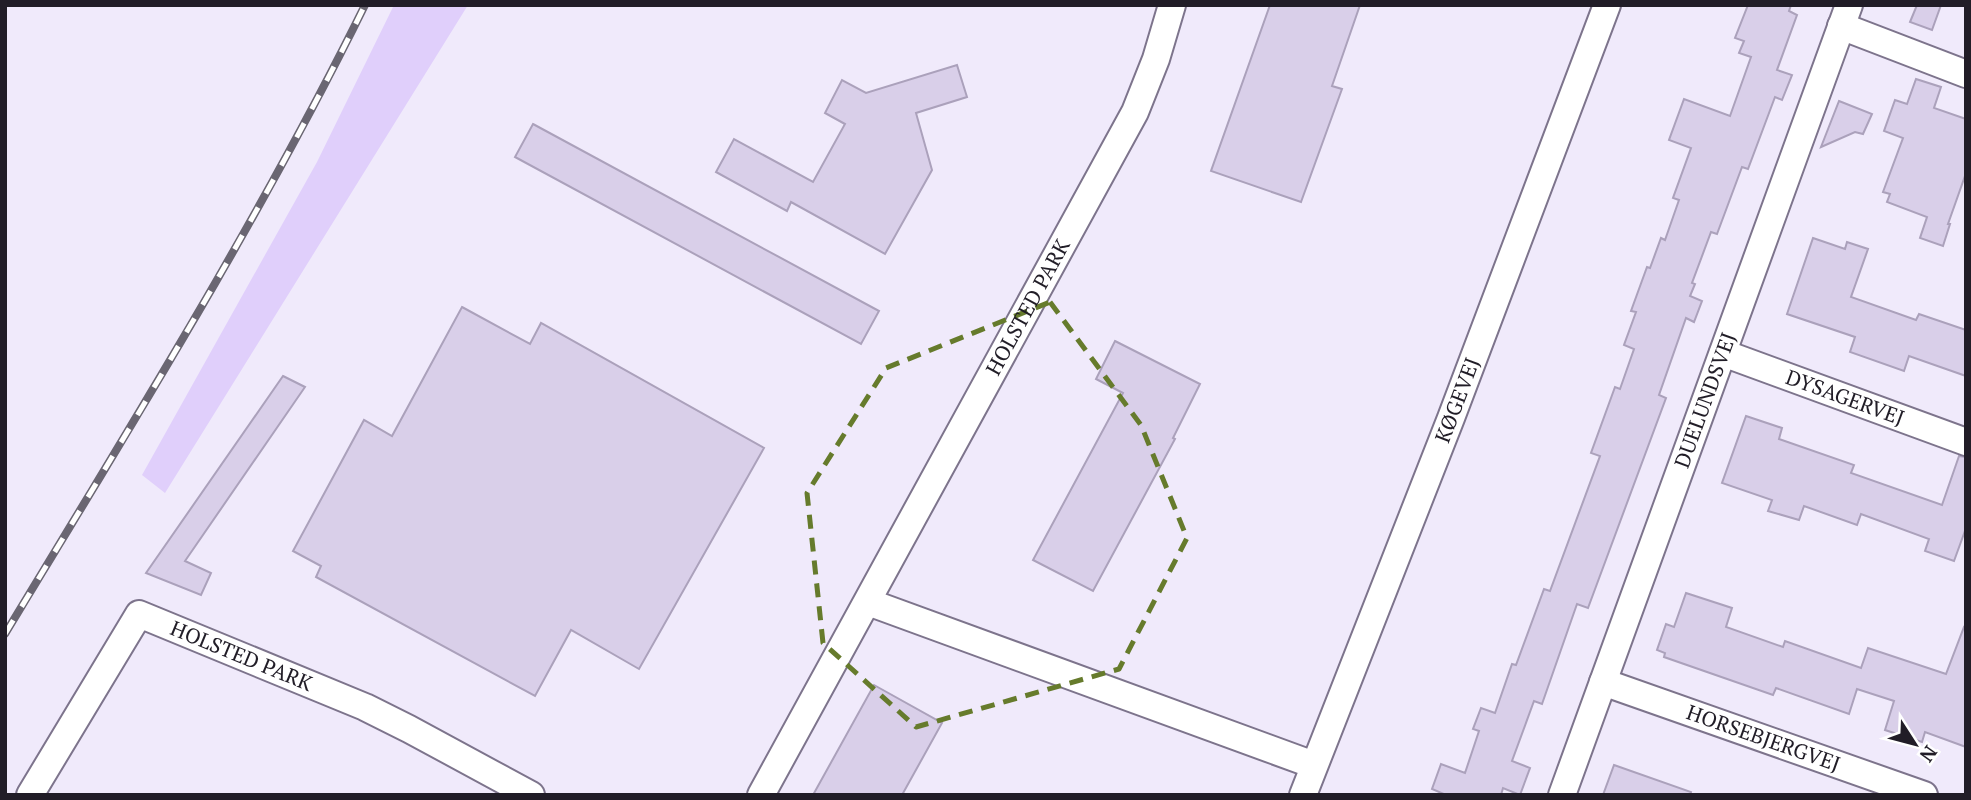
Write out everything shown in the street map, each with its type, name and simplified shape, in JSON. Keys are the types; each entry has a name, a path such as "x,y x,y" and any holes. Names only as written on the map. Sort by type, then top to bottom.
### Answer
{"street":[{"name":"HOLSTED PARK","path":"761,795 1135,112 1156,59 1171,5"},
{"name":"KØGEVEJ","path":"1303,795 1451,418 1608,5"},
{"path":"1845,16 1966,74"},
{"name":"DUELUNDSVEJ","path":"1562,795 1845,16"},
{"name":"DYSAGERVEJ","path":"1723,353 1966,442"},
{"path":"867,602 1314,765"},
{"name":"HOLSTED PARK","path":"30,795 139,614 365,707 531,795"},
{"name":"HORSEBJERGVEJ","path":"1603,682 1924,795"}],"highlighted area":[{"path":"1050,302 1141,425 1187,538 1119,669 916,727 823,643 807,493 886,368"}],"shaded area":[{"path":"394,5 468,5 165,493 142,475 317,162"}],"building":[{"path":"1270,5 1360,5 1332,86 1342,89 1301,202 1211,171"},
{"path":"1748,5 1791,5 1789,11 1797,15 1777,70 1792,75 1782,100 1775,97 1748,169 1742,167 1717,234 1711,232 1692,283 1695,284 1690,296 1702,301 1694,322 1686,318 1659,395 1666,398 1588,608 1577,604 1542,704 1534,701 1512,761 1530,768 1520,795 1503,788 1501,795 1446,795 1432,789 1441,764 1465,773 1479,731 1473,729 1481,708 1495,713 1512,664 1516,665 1544,589 1550,591 1600,456 1591,453 1615,387 1620,389 1634,349 1624,345 1636,312 1631,311 1647,267 1650,268 1661,238 1665,240 1679,200 1673,198 1691,148 1669,140 1684,99 1730,116 1751,57 1739,53 1744,41 1735,38"},
{"path":"1917,5 1941,5 1932,30 1910,22"},
{"path":"957,65 967,97 916,113 932,170 885,254 791,202 787,211 716,172 734,139 813,182 845,124 825,113 842,80 866,93"},
{"path":"1916,79 1941,87 1934,108 1966,119 1966,173 1943,246 1920,238 1927,217 1887,202 1890,194 1883,192 1903,138 1884,131 1895,100 1907,104"},
{"path":"1839,101 1872,114 1863,134 1855,132 1821,147"},
{"path":"533,124 879,311 861,344 515,157"},
{"path":"1813,238 1845,249 1847,242 1868,249 1851,297 1916,320 1919,314 1966,330 1966,376 1909,356 1904,371 1850,352 1855,337 1787,314"},
{"path":"462,307 530,344 541,323 764,448 639,669 571,630 535,696 316,577 321,566 293,551 364,420 392,436"},
{"path":"1115,341 1200,384 1173,438 1175,439 1093,591 1033,560 1123,393 1096,379"},
{"path":"283,376 305,387 185,561 211,573 201,595 146,573"},
{"path":"1746,416 1782,428 1779,439 1854,465 1851,473 1942,505 1959,456 1966,457 1966,528 1954,561 1925,551 1929,539 1861,514 1857,525 1804,506 1799,520 1768,511 1772,500 1722,483"},
{"path":"1686,593 1732,608 1726,627 1783,647 1785,641 1861,668 1868,648 1946,674 1964,627 1966,628 1966,747 1925,732 1922,742 1885,730 1894,701 1857,689 1849,714 1776,688 1773,695 1664,657 1665,653 1657,650 1666,624 1674,627"},
{"path":"874,685 942,723 902,795 813,795"},
{"path":"1614,765 1691,792 1690,795 1603,795"}],"railway":[{"path":"5,634 237,245 365,5"}]}
